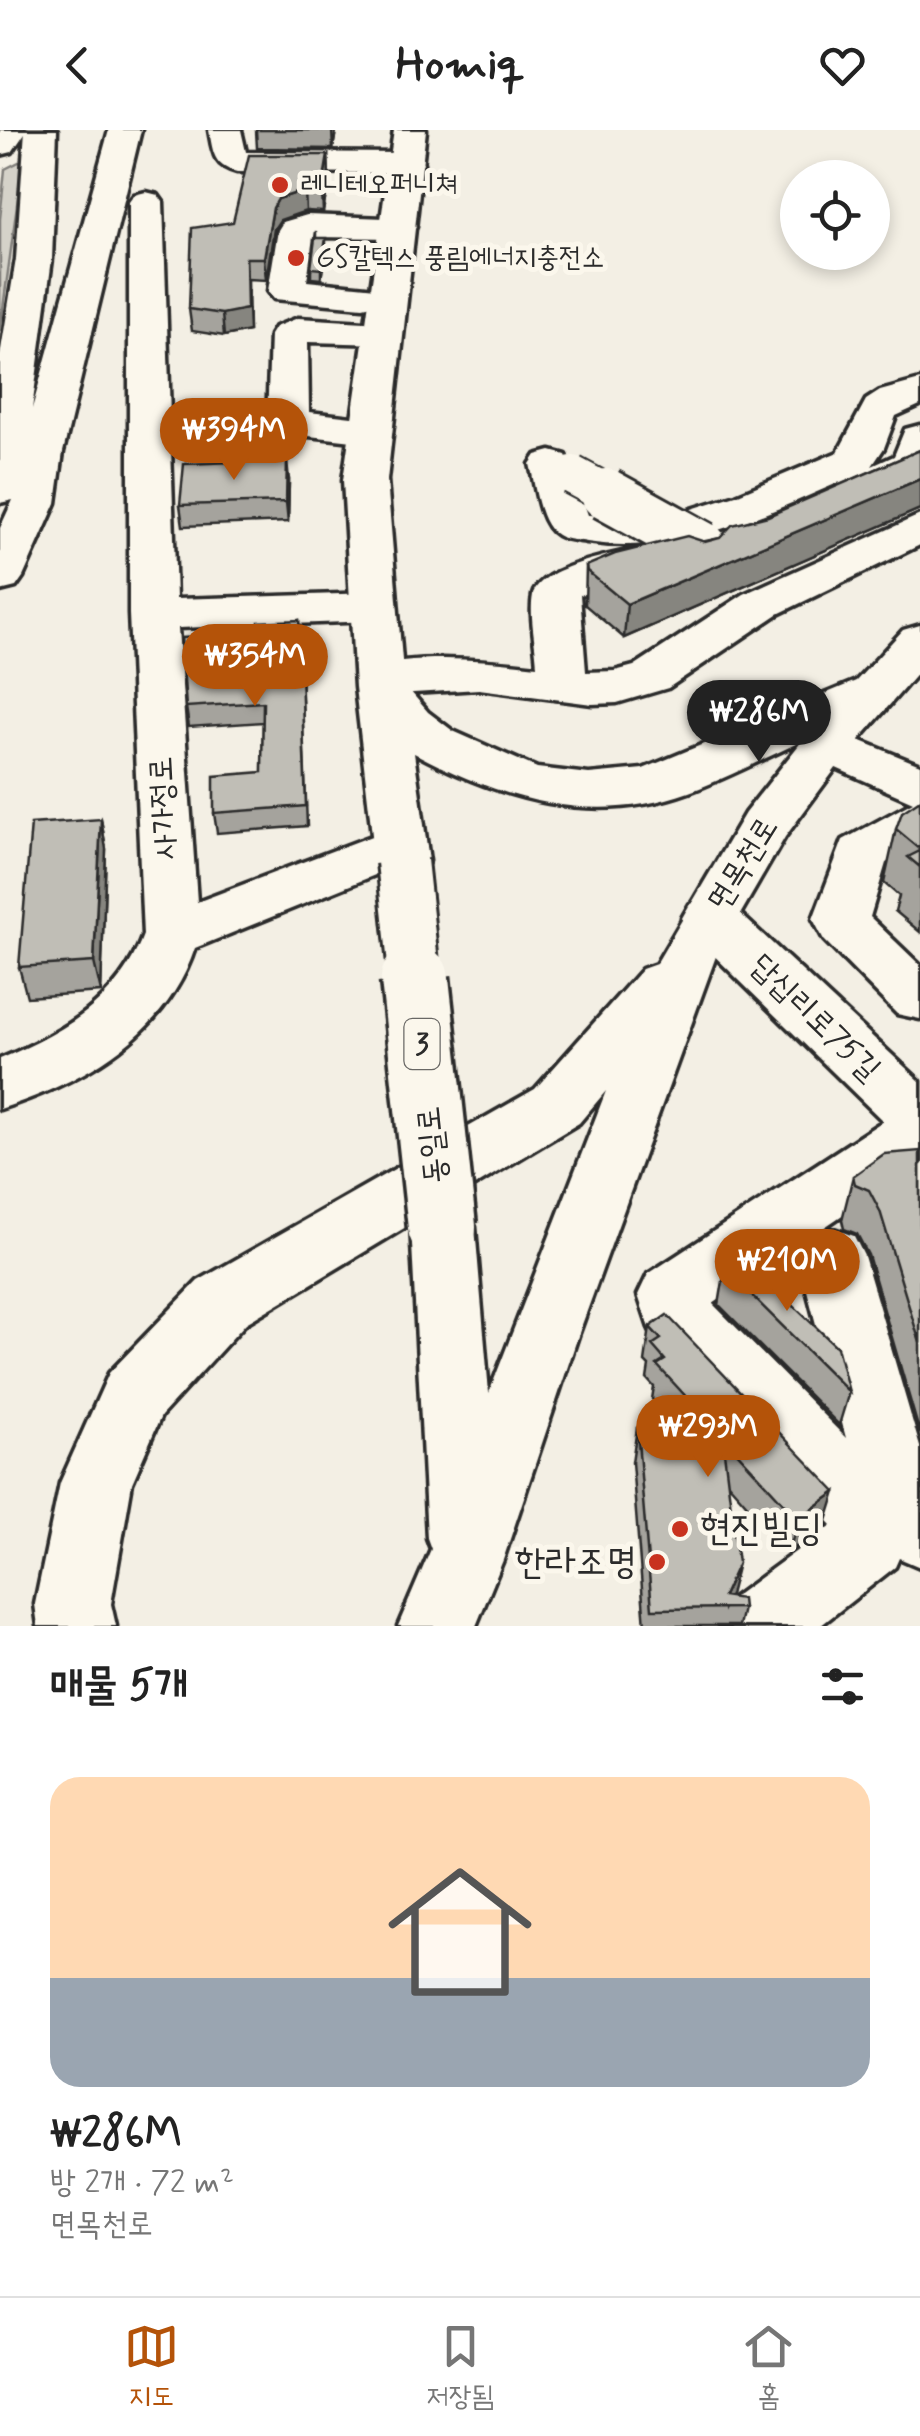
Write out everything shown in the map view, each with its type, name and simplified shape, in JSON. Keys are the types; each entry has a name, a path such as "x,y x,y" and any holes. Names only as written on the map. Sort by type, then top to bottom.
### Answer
{"main road":[{"path":"0,144 11,130"},
{"path":"0,490 34,259 41,130"},
{"path":"0,577 34,503 42,452 124,130"},
{"name":"동일로","path":"225,130 231,159 237,162 408,146 365,480 380,683 442,1227 467,1593"},
{"name":"사가정로","path":"0,1085 62,1060 124,1017 153,979 171,935 153,614 146,202"},
{"path":"386,315 286,291 285,286 299,228 398,227"},
{"path":"372,430 288,423 288,335 386,315"},
{"path":"702,547 548,462 567,520 573,526 646,531 686,527 853,462 861,455 879,410 920,392"},
{"path":"563,685 559,588 576,579 774,526 914,464 919,444"},
{"path":"380,683 480,674 563,685 617,687 651,677 760,604 920,528"},
{"path":"153,614 374,607"},
{"name":"면목천로","path":"699,937 764,826 827,744 920,640"},
{"path":"380,683 421,734 474,763 530,785 603,793 670,780 877,688"},
{"path":"827,744 920,786"},
{"path":"918,998 841,919 862,853 920,818"},
{"path":"171,935 400,853"},
{"path":"436,1626 467,1593 545,1333 699,937"},
{"path":"77,1626 74,1604 96,1482 134,1395 222,1302 557,1106 699,937"},
{"name":"답십리로75길","path":"699,937 920,1119"},
{"path":"761,1625 868,1542 876,1526 873,1516 674,1310 672,1295 920,1129"},
{"path":"831,1256 904,1518 907,1525 920,1531"}],"shaded area":[{"path":"23,160 0,331 0,219 5,169"}],"building":[{"path":"249,155 328,155 322,191 305,190 278,199 264,258 246,258 247,309 222,314 189,309 192,228 233,222"},
{"path":"316,231 316,238 326,238 321,269 311,268"},
{"path":"920,450 920,479 627,604 587,571 586,566 615,554 687,536 705,542 720,538 732,525 768,516"},
{"path":"287,460 286,502 180,505 184,464"},
{"path":"299,620 306,806 214,813 214,776 262,772 263,702 186,707 181,638 259,634 259,622"},
{"path":"920,800 920,849 896,829 902,812"},
{"path":"101,819 94,962 19,967 31,824"},
{"path":"920,851 920,867 908,857"},
{"path":"920,1151 920,1343 880,1211 869,1190 855,1184 853,1176 884,1154"},
{"path":"751,1252 771,1270 763,1277 837,1347 849,1392 725,1269"},
{"path":"667,1315 836,1492 798,1519 722,1436 738,1563 723,1596 742,1599 743,1608 652,1609 637,1428 715,1428 657,1365 665,1360 652,1345 661,1339 650,1327"}],"place":[{"name":"레니테오퍼니쳐","path":"280,185"},
{"name":"GS칼텍스 풍림에너지충전소","path":"296,258"},
{"name":"현진빌딩","path":"680,1529"},
{"name":"한라조명","path":"657,1562"}]}
